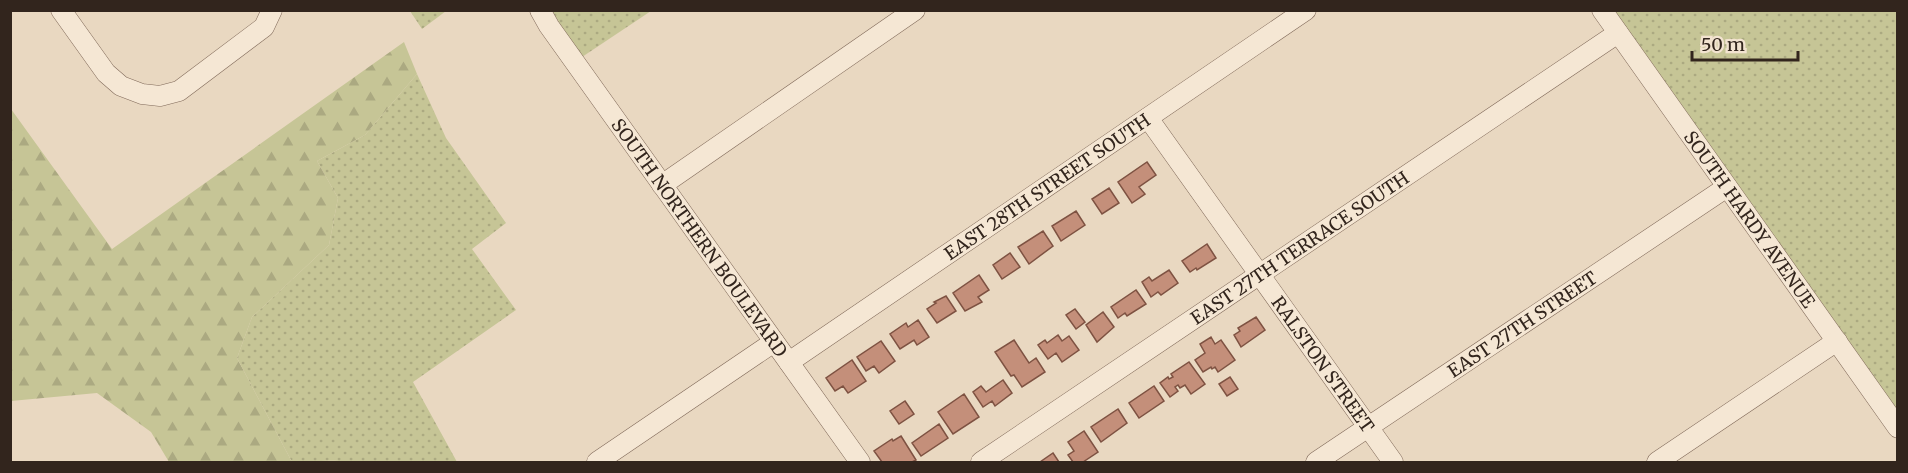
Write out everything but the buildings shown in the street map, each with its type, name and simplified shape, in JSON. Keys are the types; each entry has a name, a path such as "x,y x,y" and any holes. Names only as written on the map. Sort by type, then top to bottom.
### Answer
{"street":[{"path":"61,10 106,73 121,86 138,93 160,96 179,91 264,27 272,10"},
{"name":"SOUTH NORTHERN BOULEVARD","path":"540,10 549,26 860,462"},
{"path":"662,184 915,10"},
{"name":"EAST 28TH STREET SOUTH","path":"789,362 1306,10"},
{"name":"SOUTH HARDY AVENUE","path":"1602,10 1898,428"},
{"name":"EAST 27TH TERRACE SOUTH","path":"981,462 1618,33"},
{"name":"RALSTON STREET","path":"1148,118 1393,462"},
{"name":"EAST 27TH STREET","path":"1316,462 1727,187"},
{"path":"1657,462 1837,341"},
{"path":"597,462 774,342"}],"green space":[{"path":"410,11 446,11 422,29"},
{"path":"552,11 651,11 579,59"},
{"path":"1612,11 1897,11 1897,415"},
{"path":"404,42 417,74 365,135 317,161 338,198 329,245 252,317 237,358 292,462 169,462 151,432 97,393 11,401 11,109 112,249"},
{"path":"417,74 446,138 506,223 472,249 516,310 413,382 457,462 292,462 237,358 252,317 329,245 338,198 317,161 365,135"}]}
